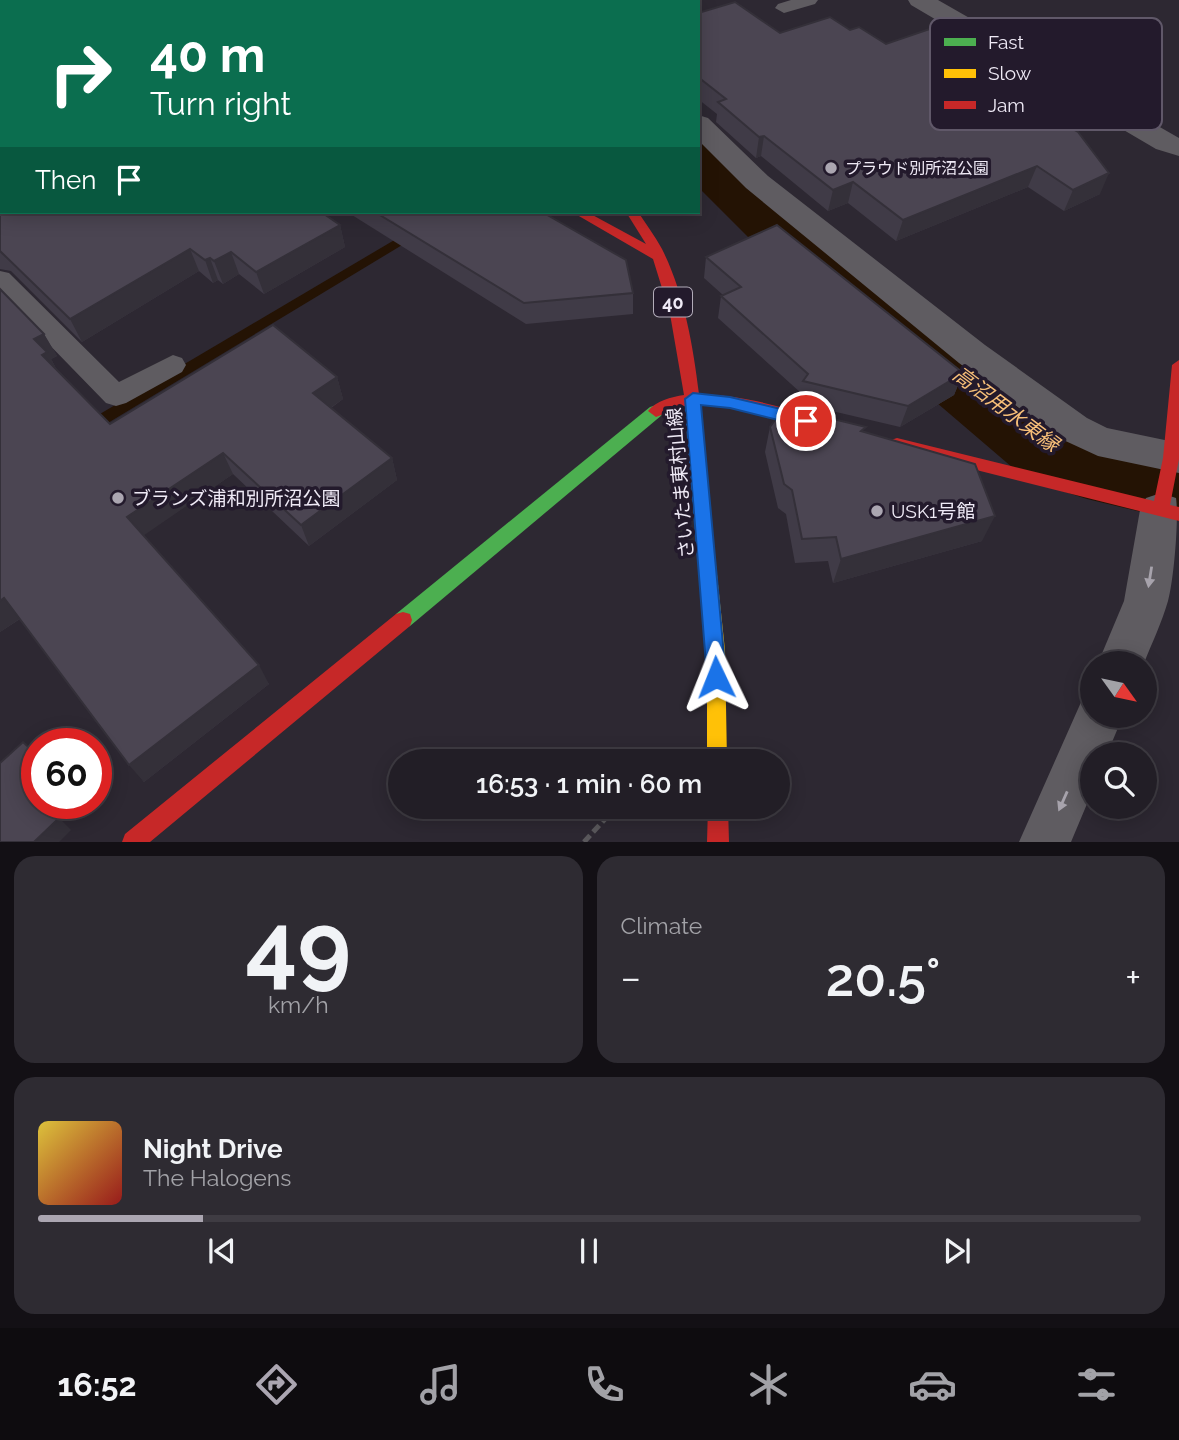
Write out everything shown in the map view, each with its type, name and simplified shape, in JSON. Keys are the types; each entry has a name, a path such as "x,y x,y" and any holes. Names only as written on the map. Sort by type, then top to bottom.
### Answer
{"street":[{"path":"920,0 951,18"},
{"path":"1144,130 1179,147"},
{"path":"702,135 972,354 1073,428 1170,484"},
{"path":"582,214 659,257"},
{"name":"さいたま東村山線","path":"633,214 659,257 680,325 693,399 716,650 717,749"},
{"path":"1126,651 1146,601 1170,484 1179,365"},
{"path":"133,842 670,402 693,399 730,402 849,432"},
{"path":"875,438 1170,484"},
{"path":"1045,842 1094,728"},
{"path":"718,819 718,842"}],"lane":[{"path":"784,8 809,0"},
{"path":"0,279 116,396 173,365"}],"path":[{"path":"584,842 605,819"}],"building":[{"path":"735,2 780,33 830,17 850,30 859,27 886,44 930,29 930,130 1074,130 1109,173 1073,190 1037,166 903,220 853,182 833,190 764,136 759,137 718,102 726,99 700,79 700,12"},
{"path":"0,214 324,214 340,225 256,272 231,252 214,261 210,258 205,260 190,249 70,319 0,251"},
{"path":"378,214 546,214 626,260 633,293 524,303"},
{"path":"777,225 963,373 908,406 803,381 808,374 721,296 741,287 706,257"},
{"path":"0,289 44,334 34,339 47,352 42,355 110,424 273,325 337,377 313,393 392,458 301,525 223,453 127,517 259,665 129,765 112,742 112,728 101,728 4,598 0,601"},
{"name":"USK1号館","path":"784,407 866,427 861,431 975,464 995,516 841,559 836,537 802,539 792,490 784,484 770,427"},
{"path":"21,744 21,819 58,819 34,842 0,842 0,763"}],"waterway":[{"name":"高沼用水東縁","path":"700,152 803,249 1044,444 1087,464 1179,485"},
{"path":"88,428 413,233"}],"traffic: fast":[{"path":"403,620 656,411"}],"traffic: slow":[{"path":"700,490 716,650 717,749"}],"traffic: jam":[{"path":"582,214 659,257"},
{"path":"633,214 656,252 678,314 692,402 700,490"},
{"path":"1161,510 1171,458 1179,365"},
{"path":"656,411 673,403 693,399 716,400 740,403 828,427"},
{"path":"897,444 1179,514"},
{"path":"133,842 403,620"},
{"path":"718,819 718,842"}],"place":[{"name":"プラウド別所沼公園","path":"831,168"},
{"name":"ブランズ浦和別所沼公園","path":"118,498"},
{"name":"USK1号館","path":"877,511"}],"route":[{"path":"716,677 716,650 693,399 730,402 806,421"}]}
